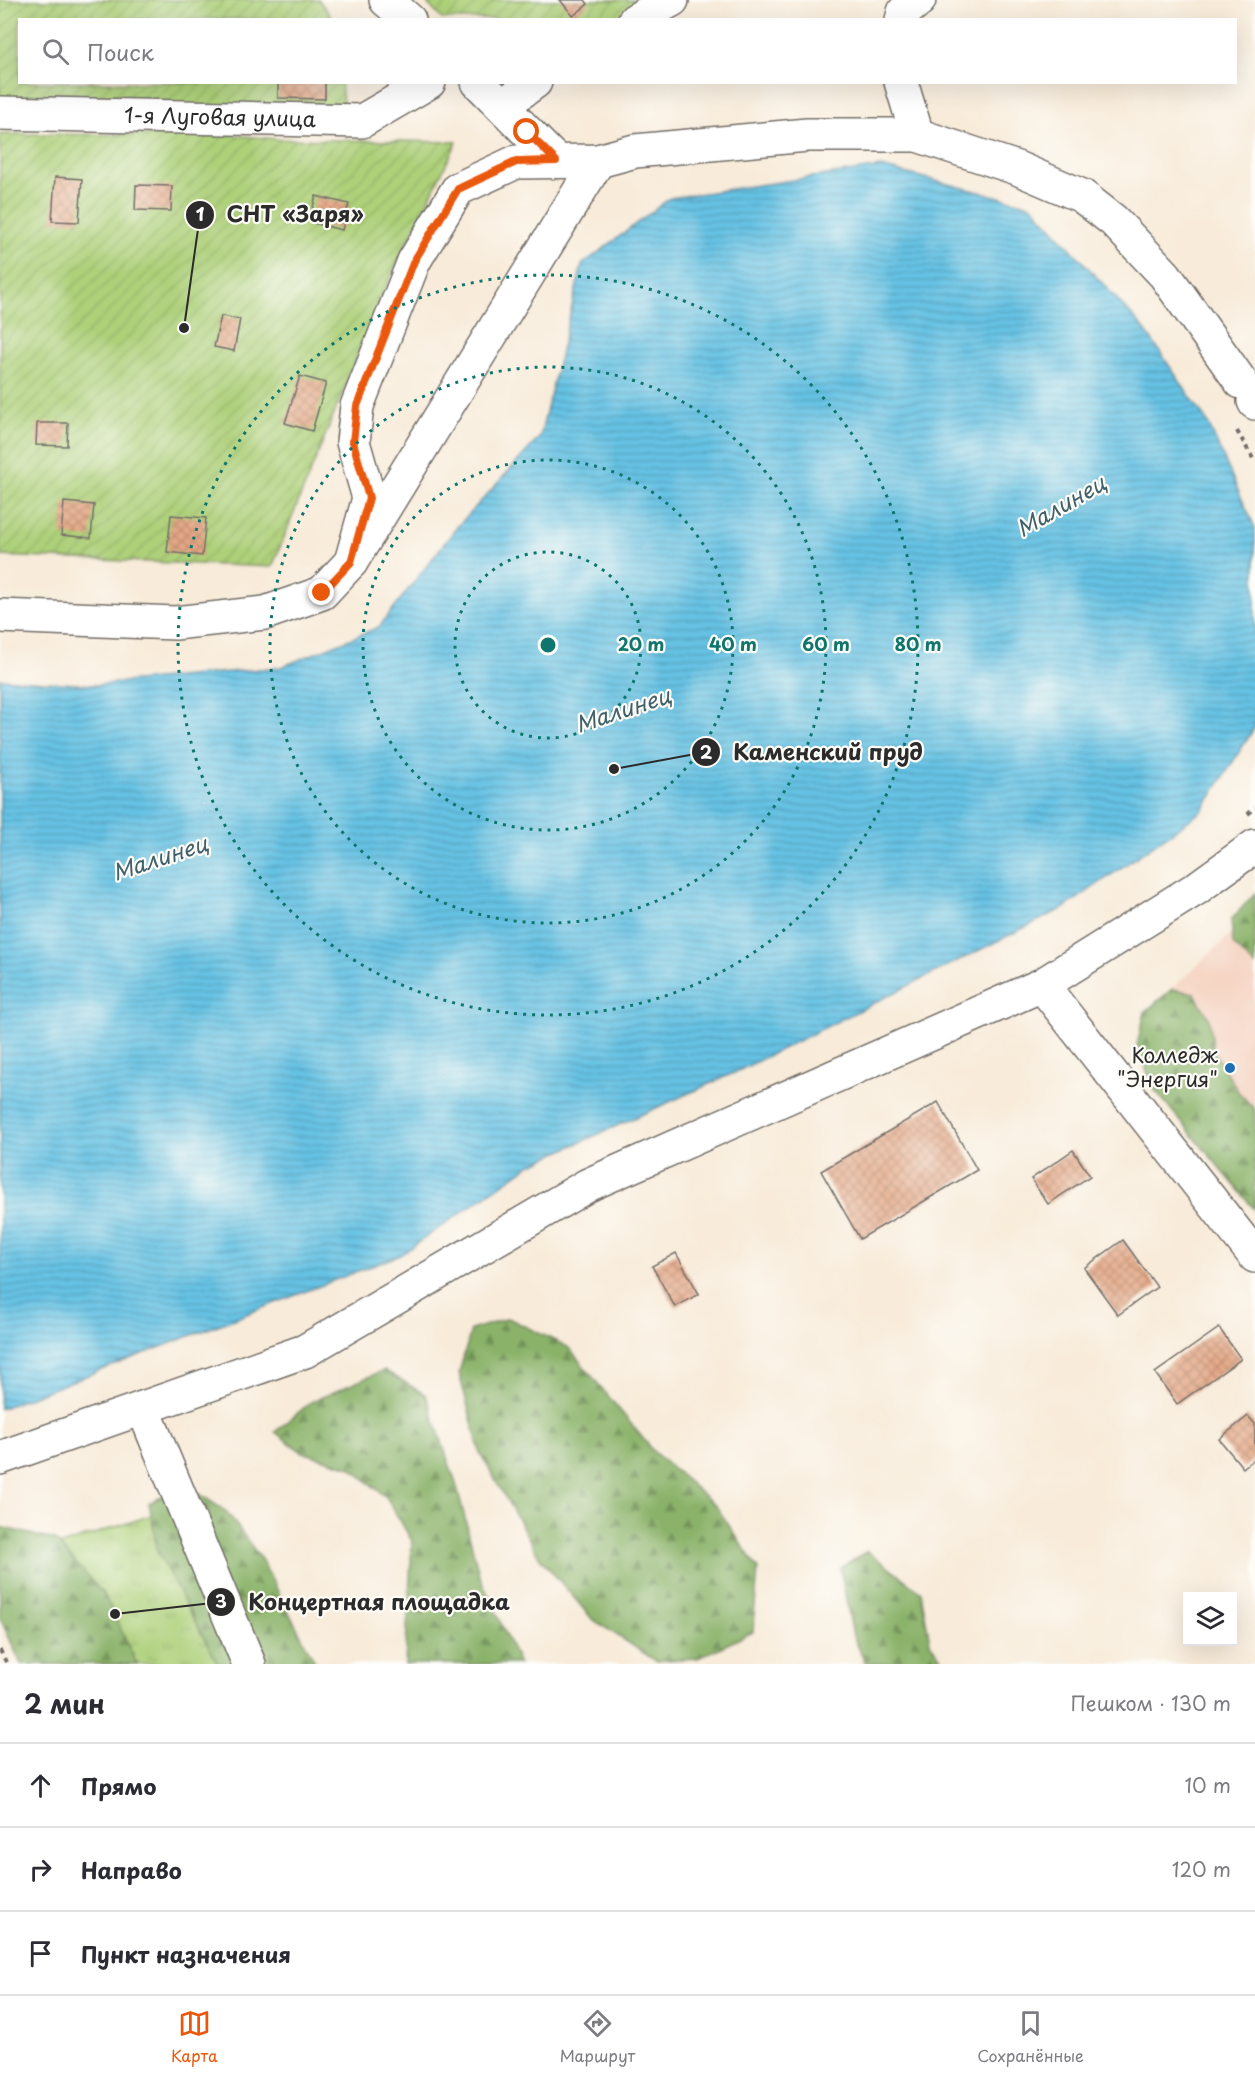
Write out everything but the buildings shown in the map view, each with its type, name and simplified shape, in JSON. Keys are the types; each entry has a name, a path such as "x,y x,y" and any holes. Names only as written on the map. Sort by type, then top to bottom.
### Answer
{"street":[{"path":"386,0 407,18"},
{"path":"639,18 672,0"},
{"path":"902,18 904,12 919,0"},
{"name":"1-я Луговая улица","path":"0,113 362,121 426,84"},
{"path":"480,84 556,161"},
{"path":"502,106 532,84"},
{"path":"902,84 917,135"},
{"path":"351,562 369,498 353,442 357,406 414,261 458,189 516,162 598,160 635,151 807,135 917,135 1017,168 1082,196 1114,220 1165,275 1246,403"},
{"path":"0,616 175,623 265,613 322,593 351,562 598,160"},
{"path":"0,1458 305,1351 588,1185 1042,985 1197,888 1255,846"},
{"path":"1042,985 1255,1256"},
{"path":"143,1408 249,1664"}],"path":[{"path":"1246,403 1255,462"},
{"path":"0,1650 7,1664"}],"shaded area":[{"name":"Колледж \"Энергия\"","path":"1255,912 1255,1134 1156,1003"}],"green space":[{"path":"0,0 319,0 332,18 18,18 18,84 341,84 344,111 0,105"},
{"path":"424,0 646,0 617,18 441,18"},
{"path":"0,134 233,135 278,139 457,142 384,290 272,567 0,556"},
{"path":"1255,893 1255,966 1233,944 1231,920"},
{"path":"1172,989 1194,993 1209,1018 1214,1052 1239,1093 1255,1109 1255,1210 1153,1088 1137,1045 1145,1012"},
{"path":"508,1318 568,1347 655,1453 716,1506 758,1569 753,1632 698,1658 656,1661 592,1619 540,1558 480,1453 459,1373 471,1330"},
{"path":"384,1370 426,1395 457,1487 479,1574 519,1664 405,1664 412,1541 387,1498 350,1467 302,1452 275,1432 311,1402"},
{"path":"186,1485 227,1512 261,1559 316,1664 218,1664 158,1553 149,1503"},
{"path":"167,1510 223,1664 44,1664 6,1563"},
{"path":"0,1527 55,1540 105,1596 137,1664 21,1664 0,1618"},
{"path":"867,1551 921,1592 930,1643 946,1664 866,1664 853,1636 840,1568"}],"water":[{"name":"Малинец","path":"881,167 1031,205 1145,330 1207,421 1255,528 1255,727 1202,811 1064,908 738,1071 530,1165 400,1255 0,1409 0,679 95,685 281,667 379,627 457,527 540,437 582,265 670,198"}],"place":[{"name":"СНТ «Заря»","path":"184,328"},
{"name":"Каменский пруд","path":"614,769"},
{"name":"Колледж \"Энергия\"","path":"1230,1068"},
{"name":"Концертная площадка","path":"115,1614"}],"route":[{"path":"322,593 351,562 369,498 353,442 357,406 414,261 458,189 516,162 556,161 527,132"}]}
